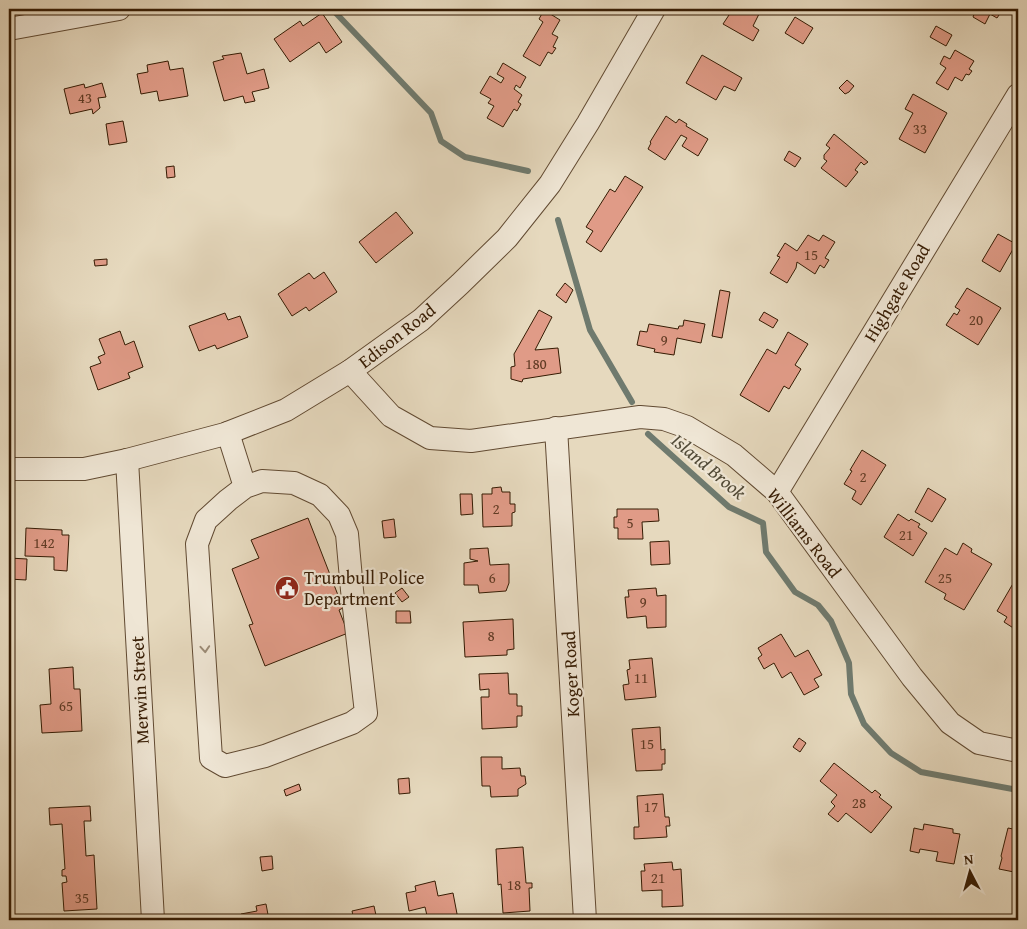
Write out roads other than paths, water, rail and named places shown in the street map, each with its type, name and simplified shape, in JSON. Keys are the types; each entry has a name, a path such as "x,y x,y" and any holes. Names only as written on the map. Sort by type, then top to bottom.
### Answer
{"street":[{"path":"9,29 119,9"},
{"name":"Edison Road","path":"9,469 84,468 128,460 228,433 286,410 350,371 421,320 507,238 550,184 588,123 654,9"},
{"name":"Highgate Road","path":"777,492 1018,95"},
{"name":"Williams Road","path":"350,371 391,416 430,438 471,441 640,417 664,419 687,427 734,456 777,492 912,677 950,723 979,743 1018,751"},
{"name":"Koger Road","path":"556,428 585,920"},
{"path":"228,433 245,487"},
{"name":"Merwin Street","path":"128,460 153,920"},
{"path":"262,482 294,482 320,495 339,515 347,534 366,712 352,723 318,737 266,756 225,766 211,758 197,544 206,520 245,487 262,482"}],"waterway":[{"name":"Island Brook","path":"332,9 431,113 441,141 465,157 528,171"},
{"name":"Island Brook","path":"558,220 590,330 632,402"},
{"name":"Island Brook","path":"648,434 729,507 763,523 766,552 795,592 818,605 831,621 849,663 851,694 864,724 891,753 921,772 1018,790"}],"place":[{"name":"Trumbull Police Department","path":"287,588"}]}
